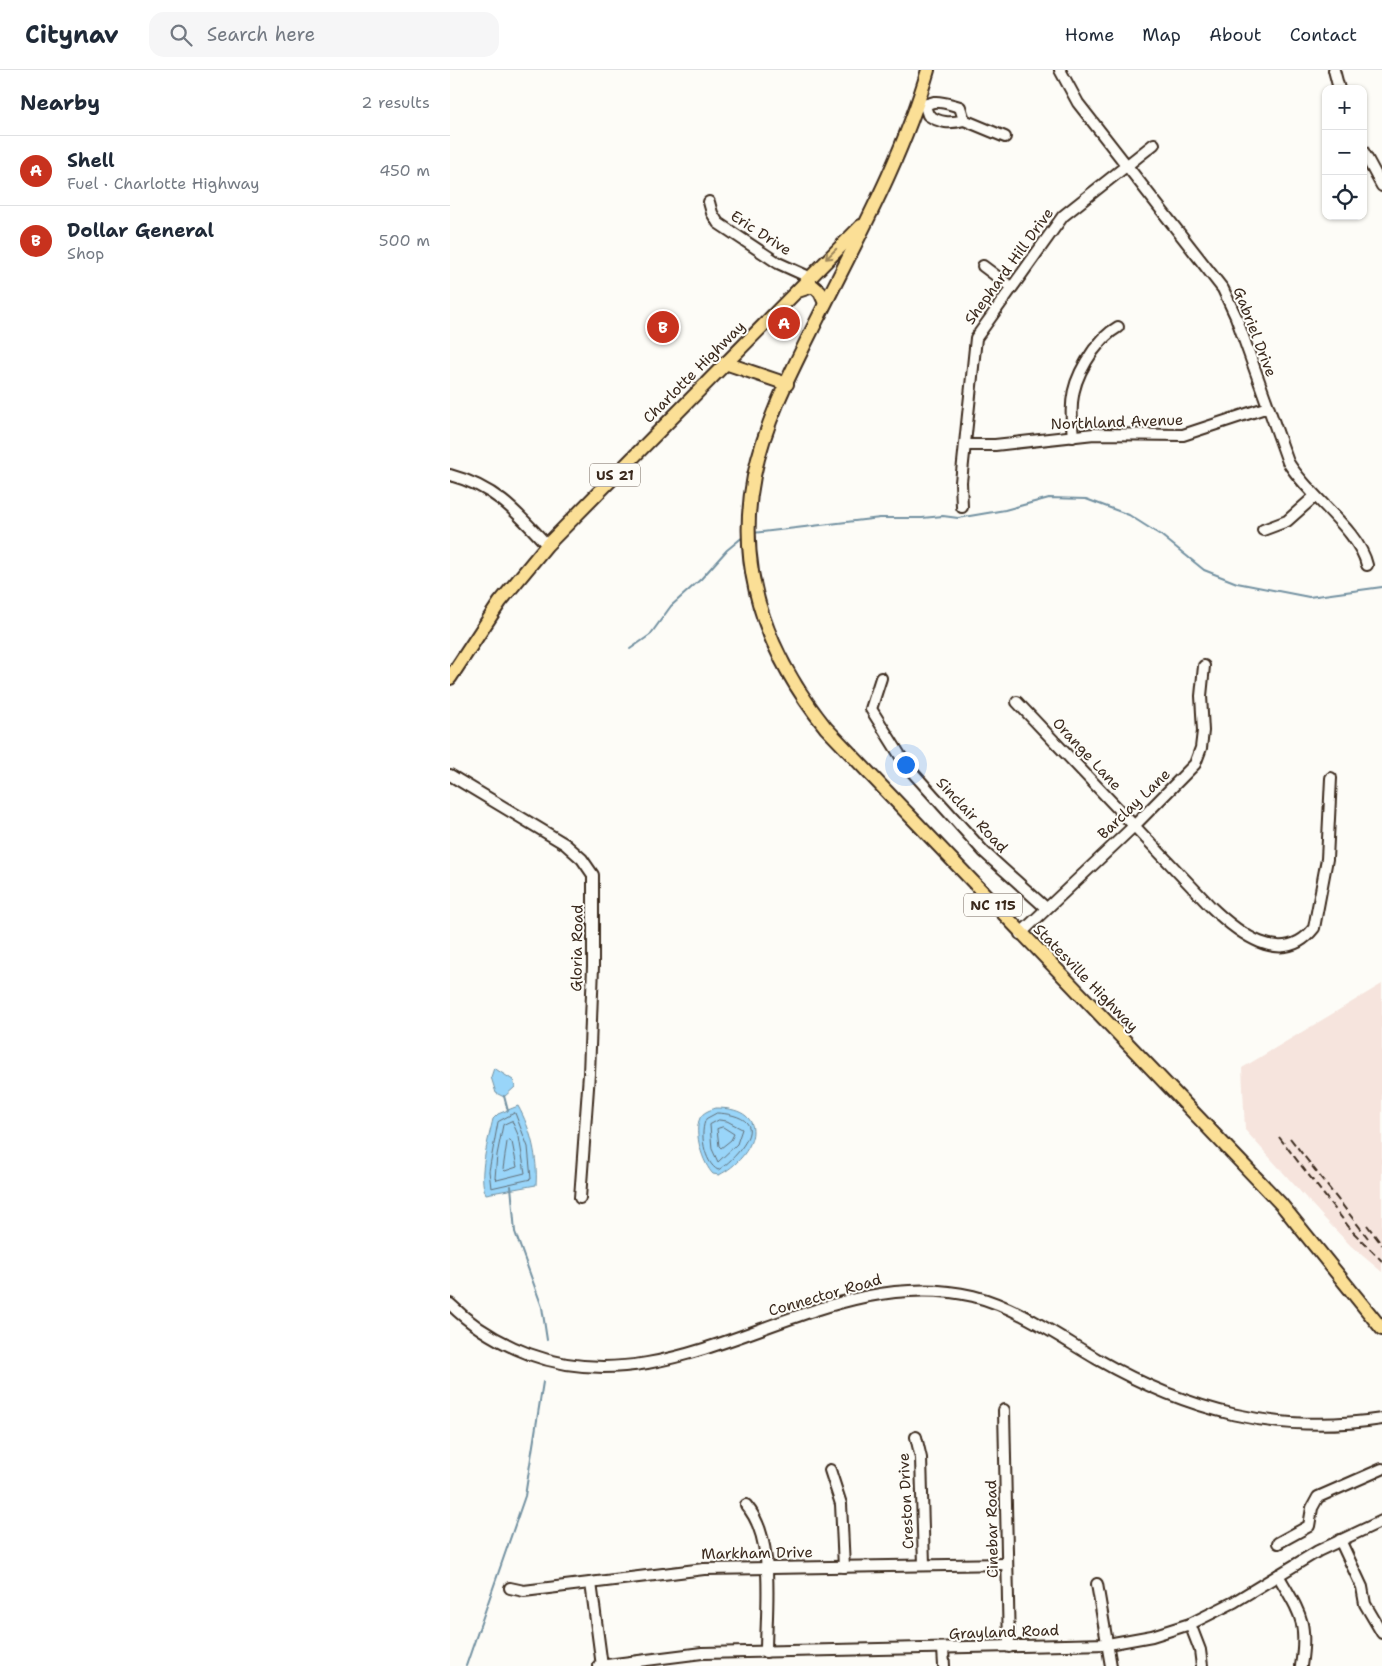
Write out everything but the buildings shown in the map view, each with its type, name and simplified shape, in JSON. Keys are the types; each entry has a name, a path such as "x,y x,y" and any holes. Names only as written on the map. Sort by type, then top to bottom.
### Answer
{"main road":[{"name":"Charlotte Highway","path":"450,678 500,602 547,544 811,275 865,223 875,206 921,105 928,70"},
{"name":"Statesville Highway","path":"865,223 787,384 764,439 754,476 749,515 751,563 756,592 766,629 792,682 826,728 1020,934 1281,1204 1382,1329"},
{"path":"811,275 828,272 837,279"},
{"path":"797,290 812,283 837,279"},
{"path":"797,290 813,286 820,292 825,303"},
{"path":"725,364 787,384"}],"street":[{"name":"Gabriel Drive","path":"1060,70 1078,103 1223,289 1236,317 1288,462 1302,483 1353,538 1362,551 1367,565"},
{"path":"1334,70 1339,85"},
{"path":"964,120 960,107 935,102 921,105 934,120 950,124 964,120 1005,137"},
{"name":"Shephard Hill Drive","path":"962,507 961,482 976,338 1063,216 1154,144"},
{"path":"1367,158 1382,186"},
{"name":"Eric Drive","path":"709,202 712,213 718,223 778,263 811,275"},
{"path":"983,266 1011,287"},
{"path":"1073,436 1071,408 1076,378 1106,334 1118,328"},
{"name":"Northland Avenue","path":"965,445 995,445 1094,434 1183,435 1268,408"},
{"path":"450,475 471,481 493,492 547,544"},
{"path":"1263,530 1287,522 1314,497"},
{"name":"Barclay Lane","path":"1020,934 1134,826 1195,764 1201,748 1201,696 1204,666"},
{"name":"Sinclair Road","path":"881,678 871,709 906,765 984,852 1046,908"},
{"name":"Orange Lane","path":"1017,702 1233,928 1260,943 1282,946 1293,945 1309,935 1317,918 1328,859 1331,778"},
{"name":"Gloria Road","path":"450,775 565,844 582,859 592,875 590,1036 580,1198"},
{"name":"Connector Road","path":"450,1304 488,1334 521,1351 559,1363 613,1369 668,1360 864,1296 910,1290 942,1291 976,1297 1011,1310 1141,1383 1198,1406 1241,1417 1284,1423 1330,1424 1382,1419"},
{"name":"Cinebar Road","path":"1004,1410 1009,1647"},
{"name":"Creston Drive","path":"916,1437 921,1458 924,1565"},
{"path":"1278,1543 1309,1526 1312,1508 1318,1497 1382,1469"},
{"path":"830,1470 841,1504 844,1567"},
{"path":"746,1505 756,1517 764,1537 766,1652"},
{"name":"Grayland Road","path":"600,1666 702,1653 1108,1644 1152,1636 1190,1624 1234,1602 1340,1540 1382,1521"},
{"path":"1340,1540 1362,1587 1365,1604 1382,1633"},
{"name":"Markham Drive","path":"510,1588 524,1592 696,1570 1007,1564"},
{"path":"1278,1575 1303,1621 1305,1637 1301,1666"},
{"path":"591,1583 600,1666"},
{"path":"1097,1584 1111,1666"},
{"path":"1190,1624 1200,1650 1202,1666"},
{"path":"943,1649 944,1666"}],"shaded area":[{"path":"1382,984 1382,1272 1351,1246 1245,1130 1242,1068"}],"water":[{"path":"494,1068 513,1080 515,1087 504,1097 496,1093 491,1077"},
{"path":"518,1106 527,1124 533,1144 536,1164 536,1185 486,1194 483,1168 493,1119 498,1114"},
{"path":"716,1108 734,1110 746,1116 752,1124 753,1135 742,1157 732,1167 719,1175 713,1174 709,1169 698,1140 698,1124 701,1116"}],"waterway":[{"path":"753,533 880,518 943,516 958,518 1005,510 1049,498 1086,499 1129,515 1162,536 1204,570 1237,583 1309,597 1382,587"},
{"path":"630,649 650,635 671,606 701,579 727,550 744,536"},
{"path":"504,1096 508,1111"},
{"path":"511,1186 515,1232 542,1307 547,1340"},
{"path":"466,1666 525,1496 543,1382"}],"railway":[{"path":"1279,1137 1352,1231 1382,1261"},
{"path":"1290,1138 1368,1238"},
{"path":"1367,1225 1382,1245"}],"place":[{"name":"Shell","path":"784,323"},
{"name":"Dollar General","path":"663,327"}]}
